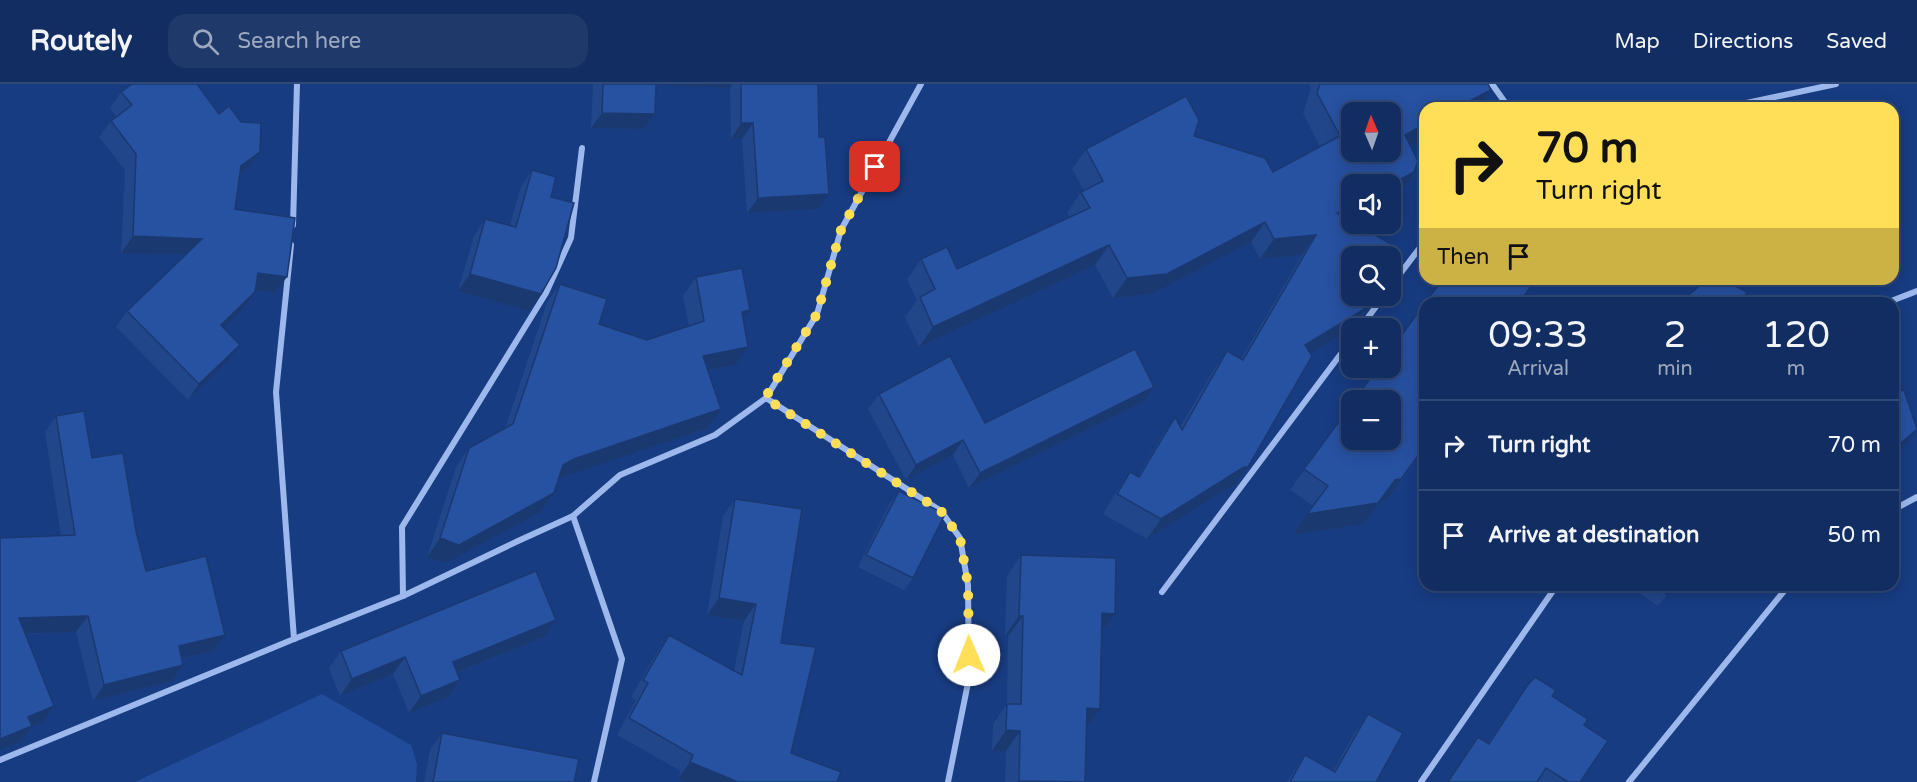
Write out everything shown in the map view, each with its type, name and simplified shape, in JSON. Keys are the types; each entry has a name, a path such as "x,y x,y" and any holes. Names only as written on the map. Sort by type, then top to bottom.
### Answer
{"street":[{"path":"293,227 297,84"},
{"path":"0,760 403,596 573,516 620,475 715,435 765,398 817,314 841,230 921,84"},
{"path":"1492,84 1505,102"},
{"path":"1751,102 1836,84"},
{"path":"403,596 402,527 546,293 571,238 582,148"},
{"path":"292,239 276,392 294,639"},
{"path":"1401,273 1419,249"},
{"path":"1899,298 1917,291"},
{"path":"1162,592 1341,354"},
{"path":"765,398 941,511 960,538 968,585 969,678 948,782"},
{"path":"1899,507 1917,497"},
{"path":"573,516 622,659 594,782"},
{"path":"1421,782 1553,591"},
{"path":"1629,782 1784,591"}],"shaded area":[{"path":"322,694 411,745 417,764 416,782 135,782"}],"building":[{"path":"132,84 197,84 219,114 229,106 241,122 261,123 260,152 241,166 235,209 295,218 287,277 258,273 255,292 221,325 240,345 199,384 127,311 202,239 133,236 136,154 111,121 132,105 121,92"},
{"path":"603,84 656,84 655,114 602,113"},
{"path":"741,84 818,84 819,137 825,137 829,194 758,198 753,123 741,123"},
{"path":"1320,84 1488,84 1491,90 1468,102 1419,102 1419,127 1405,135 1418,161 1414,172 1401,179 1401,174 1341,174 1341,211 1337,213 1341,215 1341,234 1374,234 1395,246 1341,246 1341,306 1367,306 1350,318 1341,318 1341,323 1305,345 1312,356 1248,467 1244,467 1161,519 1117,494 1130,472 1139,477 1175,417 1182,430 1227,351 1243,360 1316,235 1274,239 1265,222 1167,274 1127,278 1109,245 933,327 920,297 935,289 921,259 947,247 957,269 1090,208 1081,192 1103,181 1086,149 1186,96 1199,120 1194,136 1265,158 1273,172 1340,136 1317,93"},
{"path":"532,170 556,177 551,197 574,203 556,268 541,294 470,274 485,219 516,227"},
{"path":"742,268 750,310 742,312 748,347 703,356 721,409 574,459 563,465 554,493 459,545 440,538 469,448 513,424 560,284 607,299 599,324 647,340 704,321 696,277"},
{"path":"1438,285 1532,285 1523,297 1430,297"},
{"path":"1701,285 1733,285 1747,292 1745,297 1686,297"},
{"path":"1419,311 1419,454 1401,479 1395,480 1378,503 1307,514 1328,486 1304,469 1341,419 1341,450 1401,450 1401,390 1362,390 1370,378 1401,378 1401,336"},
{"path":"1135,349 1154,387 980,473 963,440 916,465 879,394 950,356 985,423"},
{"path":"1904,390 1917,429 1899,445 1899,391"},
{"path":"84,411 92,458 123,453 136,531 146,571 206,556 225,635 179,646 183,665 104,685 88,616 19,618 54,706 28,717 32,726 0,739 0,538 75,535 56,416"},
{"path":"899,491 945,514 913,578 866,555"},
{"path":"735,499 802,509 781,643 816,647 791,753 841,772 837,782 738,782 690,762 693,755 629,718 648,683 643,680 669,635 742,675 756,604 719,598"},
{"path":"1021,555 1116,558 1115,614 1102,613 1100,709 1087,708 1085,782 1019,781 1020,731 1006,730 1007,704 1021,704 1023,616 1019,616"},
{"path":"536,571 556,620 453,662 460,680 421,696 405,657 352,679 341,651"},
{"path":"1535,677 1556,690 1552,696 1588,719 1584,725 1608,741 1580,782 1568,782 1546,768 1537,782 1448,782 1478,737 1489,744"},
{"path":"1368,714 1403,733 1376,782 1290,782 1305,755 1335,772"},
{"path":"442,733 579,759 574,782 433,782"}],"route":[{"path":"875,167 841,230 817,314 765,398 941,511 960,538 968,585 969,655"}]}
